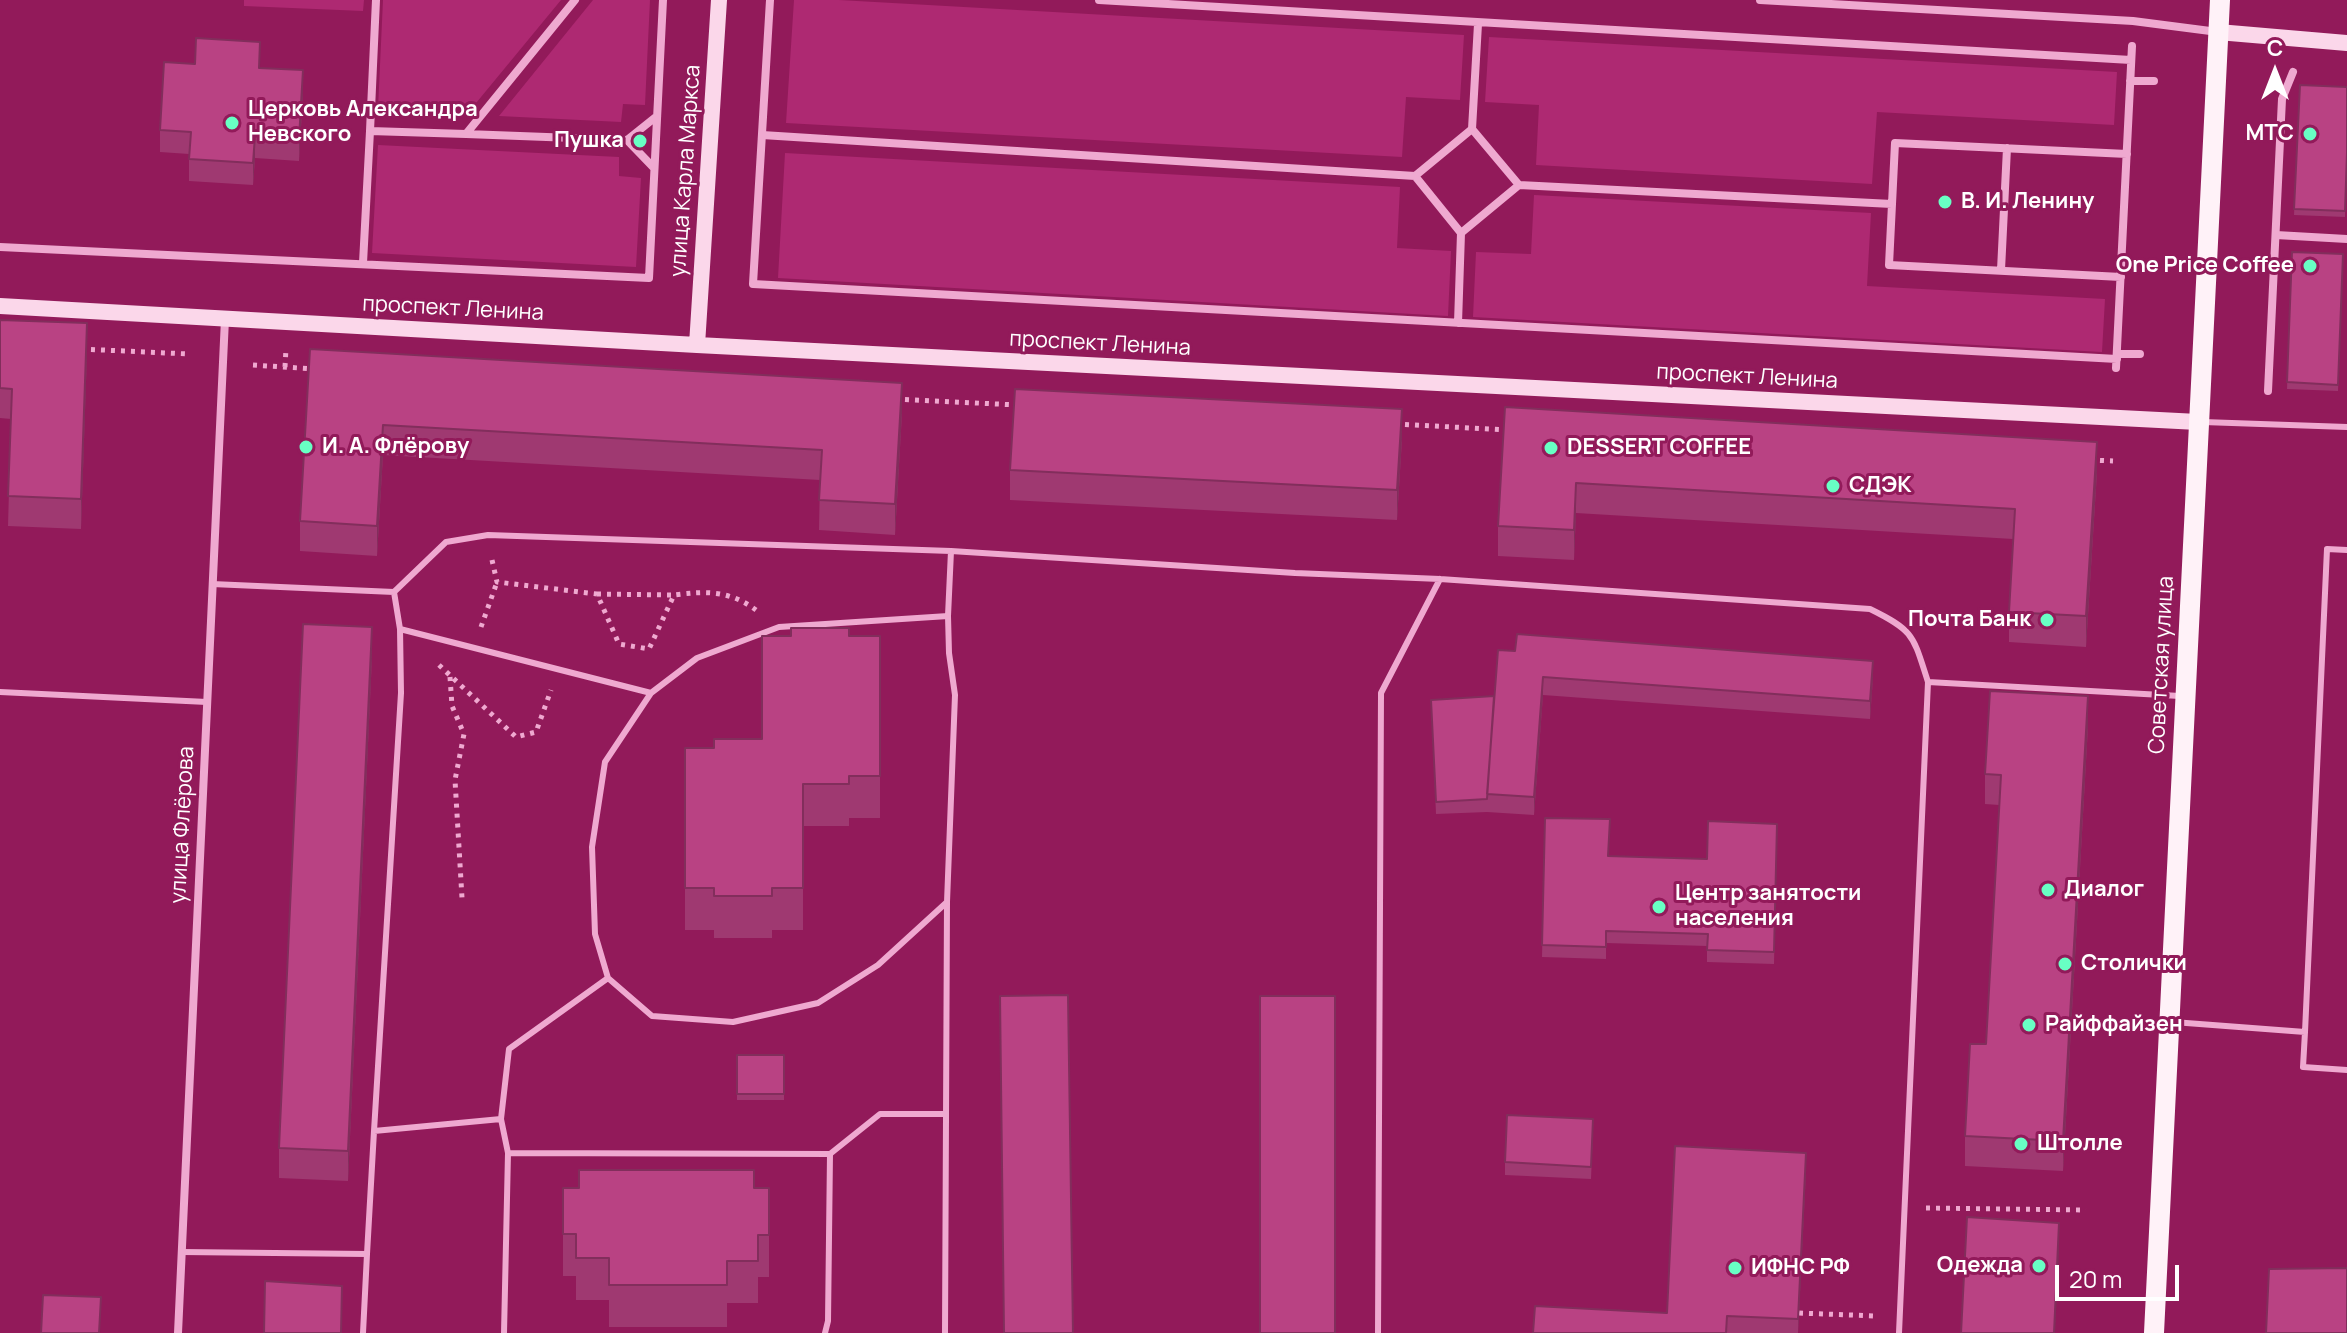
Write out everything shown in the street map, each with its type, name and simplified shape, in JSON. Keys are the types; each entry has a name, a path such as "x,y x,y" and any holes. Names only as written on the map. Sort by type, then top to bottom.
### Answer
{"main road":[{"name":"Советская улица","path":"2154,1333 2220,0"}],"street":[{"path":"363,263 376,0"},
{"path":"466,134 575,0"},
{"path":"0,247 649,278 663,0"},
{"name":"улица Карла Маркса","path":"697,345 719,0"},
{"path":"770,0 753,284 2116,361 2140,354"},
{"path":"1099,0 2131,60"},
{"path":"1760,0 2133,21 2347,43"},
{"path":"1478,24 1472,129 1519,185"},
{"path":"2116,361 2132,46"},
{"path":"2268,391 2282,99 2293,72"},
{"path":"2130,81 2154,81"},
{"path":"370,131 627,140 657,116"},
{"path":"762,135 1415,176 1472,129"},
{"path":"627,140 654,168"},
{"path":"2121,277 1889,265 1895,143 2127,154"},
{"path":"2001,270 2007,148"},
{"path":"1415,176 1461,233 1458,323"},
{"path":"1461,233 1519,185 1892,204"},
{"path":"2276,235 2347,239"},
{"name":"проспект Ленина","path":"0,306 2198,422"},
{"name":"улица Флёрова","path":"178,1333 225,319"}],"lane":[{"path":"2198,422 2347,427"},
{"path":"212,584 394,592 446,542 488,535 951,551 1440,579 1870,609 1901,624 1915,641 1928,682 1899,1333"},
{"path":"2347,550 2327,549 2303,1067 2347,1070"},
{"path":"945,1333 947,902 955,695 949,653 951,551"},
{"path":"1378,1333 1381,693 1440,579"},
{"path":"363,1333 401,693 400,629 394,592"},
{"path":"947,902 878,965 818,1003 733,1022 652,1016 608,978 595,934 592,847 605,762 651,693 697,658 779,627 948,616"},
{"path":"400,629 651,693"},
{"path":"1928,682 2185,697"},
{"path":"0,692 207,702"},
{"path":"504,1333 508,1153 501,1119 509,1049 608,978"},
{"path":"2170,1022 2305,1032"},
{"path":"508,1153 830,1154 880,1114 944,1114"},
{"path":"374,1131 501,1119"},
{"path":"825,1333 828,1321 830,1154"},
{"path":"182,1252 367,1254"}],"path":[{"path":"79,349 189,354"},
{"path":"253,365 317,369"},
{"path":"889,398 1032,406"},
{"path":"1382,424 1525,431"},
{"path":"2081,459 2113,461"},
{"path":"474,647 497,582 488,535"},
{"path":"497,582 597,594 674,595 709,591 743,601 779,627"},
{"path":"597,594 619,644 649,649 674,595"},
{"path":"400,629 516,737 536,732 558,669"},
{"path":"450,676 452,706 464,734 455,780 462,898"},
{"path":"1905,1208 2086,1210"},
{"path":"1799,1313 1901,1316"}],"shaded area":[{"path":"244,0 364,0 363,11 244,6"},
{"path":"383,0 561,0 467,114 378,109"},
{"path":"593,0 650,0 645,105 623,104 621,122 499,116"},
{"path":"794,0 1464,35 1460,100 1406,97 1402,157 786,123"},
{"path":"1489,37 2117,72 2114,125 1877,112 1872,184 1536,165 1539,105 1485,102"},
{"path":"378,145 619,157 619,176 641,178 636,267 372,253"},
{"path":"785,153 1400,187 1397,248 1451,251 1448,316 778,278"},
{"path":"1534,195 1871,213 1867,286 2105,299 2102,352 1473,317 1476,252 1531,254"}],"building":[{"name":"Церковь Александра Невского","path":"196,38 260,42 259,68 303,70 299,139 255,136 253,163 189,159 191,132 160,130 164,62 195,64"},
{"path":"2300,85 2347,87 2345,211 2294,209"},
{"path":"2292,252 2343,254 2338,385 2287,382"},
{"path":"0,320 87,323 81,499 8,496 12,389 0,388"},
{"path":"310,349 902,383 895,504 819,500 822,450 383,425 377,526 300,521"},
{"path":"1015,389 1402,409 1397,490 1010,470"},
{"path":"1505,407 2097,442 2086,616 2009,612 2015,509 1576,483 1574,530 1498,526"},
{"path":"303,624 372,627 348,1151 279,1148"},
{"path":"791,628 849,628 849,636 880,636 880,776 849,776 849,784 803,784 803,888 772,888 772,896 714,896 714,888 685,888 685,748 714,748 714,739 762,739 762,636 791,636"},
{"path":"1517,634 1873,661 1870,701 1543,677 1534,797 1487,794 1498,650 1515,651"},
{"path":"1990,691 2088,696 2063,1141 1965,1136 1970,1044 1986,1044 2001,775 1985,774"},
{"path":"1494,696 1487,799 1436,802 1431,700"},
{"name":"Центр занятости населения","path":"1545,818 1610,819 1608,856 1707,859 1708,821 1777,824 1774,952 1707,950 1708,934 1606,931 1606,947 1542,945"},
{"path":"1068,995 1073,1333 1004,1333 1000,996"},
{"path":"1260,996 1335,996 1335,1333 1260,1333"},
{"path":"737,1055 784,1055 784,1094 737,1094"},
{"path":"1507,1115 1593,1119 1591,1167 1505,1162"},
{"path":"1675,1146 1806,1153 1798,1319 1727,1316 1726,1333 1533,1333 1535,1306 1667,1313"},
{"path":"579,1170 754,1170 754,1188 769,1188 769,1235 758,1235 758,1261 727,1261 727,1285 609,1285 609,1258 576,1258 576,1234 563,1234 563,1188 579,1188"},
{"path":"1967,1217 2059,1223 2054,1333 1961,1333"},
{"path":"2347,1268 2347,1333 2266,1333 2269,1269"},
{"path":"265,1281 342,1286 341,1333 264,1333"},
{"path":"43,1295 101,1297 99,1333 41,1333"}],"place":[{"name":"Церковь Александра Невского","path":"232,123"},
{"name":"МТС","path":"2310,134"},
{"name":"Пушка","path":"640,141"},
{"name":"В. И. Ленину","path":"1945,202"},
{"name":"One Price Coffee","path":"2310,266"},
{"name":"И. А. Флёрову","path":"306,447"},
{"name":"DESSERT COFFEE","path":"1551,448"},
{"name":"СДЭК","path":"1833,486"},
{"name":"Почта Банк","path":"2047,620"},
{"name":"Диалог","path":"2048,890"},
{"name":"Центр занятости населения","path":"1659,907"},
{"name":"Столички","path":"2065,964"},
{"name":"Райффайзен","path":"2029,1025"},
{"name":"Штолле","path":"2021,1144"},
{"name":"Одежда","path":"2039,1266"},
{"name":"ИФНС РФ","path":"1735,1268"}]}
